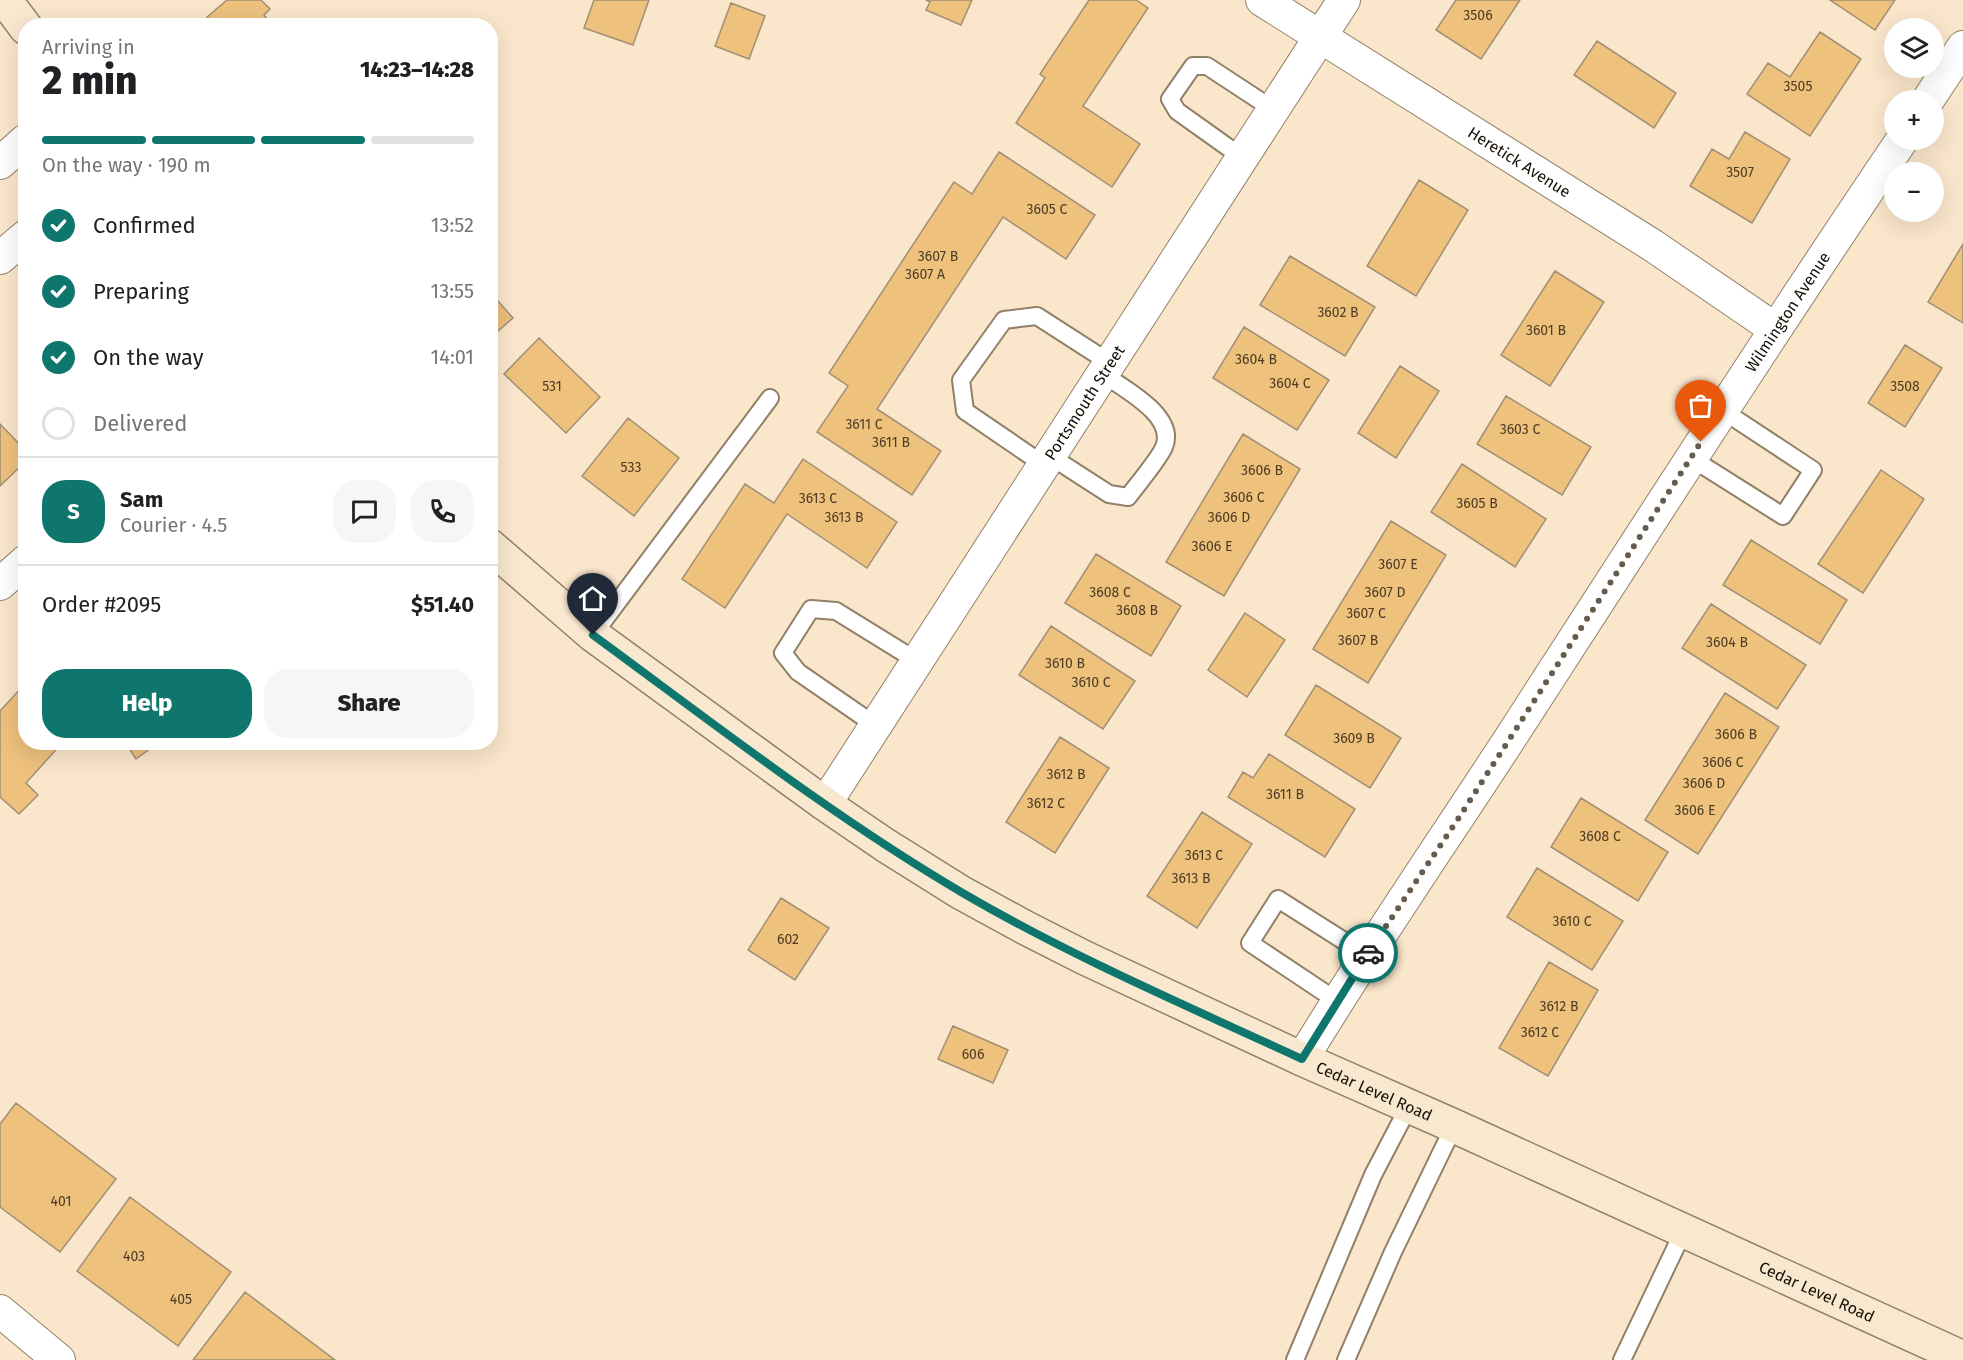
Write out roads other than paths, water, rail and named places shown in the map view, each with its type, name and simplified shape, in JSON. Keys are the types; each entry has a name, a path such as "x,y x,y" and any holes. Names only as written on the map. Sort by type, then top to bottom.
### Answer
{"main road":[{"path":"5,0 18,18"},
{"name":"Cedar Level Road","path":"498,553 593,635 825,804 951,886 1024,927 1302,1059 1963,1358"}],"street":[{"name":"Heretick Avenue","path":"1262,0 1652,245 1774,329"},
{"name":"Portsmouth Street","path":"825,804 1344,0"},
{"path":"1934,90 1963,46"},
{"path":"0,163 18,147"},
{"name":"Wilmington Avenue","path":"1302,1059 1366,955 1458,819 1774,329 1895,150"},
{"path":"0,258 18,243"},
{"path":"0,584 18,568"},
{"path":"0,1311 59,1360"}],"lane":[{"path":"1243,158 1177,111 1170,99 1192,66 1207,66 1274,110"},
{"path":"1037,316 1106,369 1154,411 1165,426 1165,446 1128,497 1109,494 1047,460 965,411 961,380 1004,320 1037,316"},
{"path":"593,635 770,398"},
{"path":"1691,458 1783,516 1813,470 1722,410"},
{"path":"875,725 798,672 783,652 811,609 836,611 917,661"},
{"path":"1337,1001 1250,943 1278,899 1366,955"},
{"path":"1295,1360 1373,1175 1409,1106"},
{"path":"1346,1360 1393,1252 1454,1126"},
{"path":"1622,1360 1684,1230"}]}
